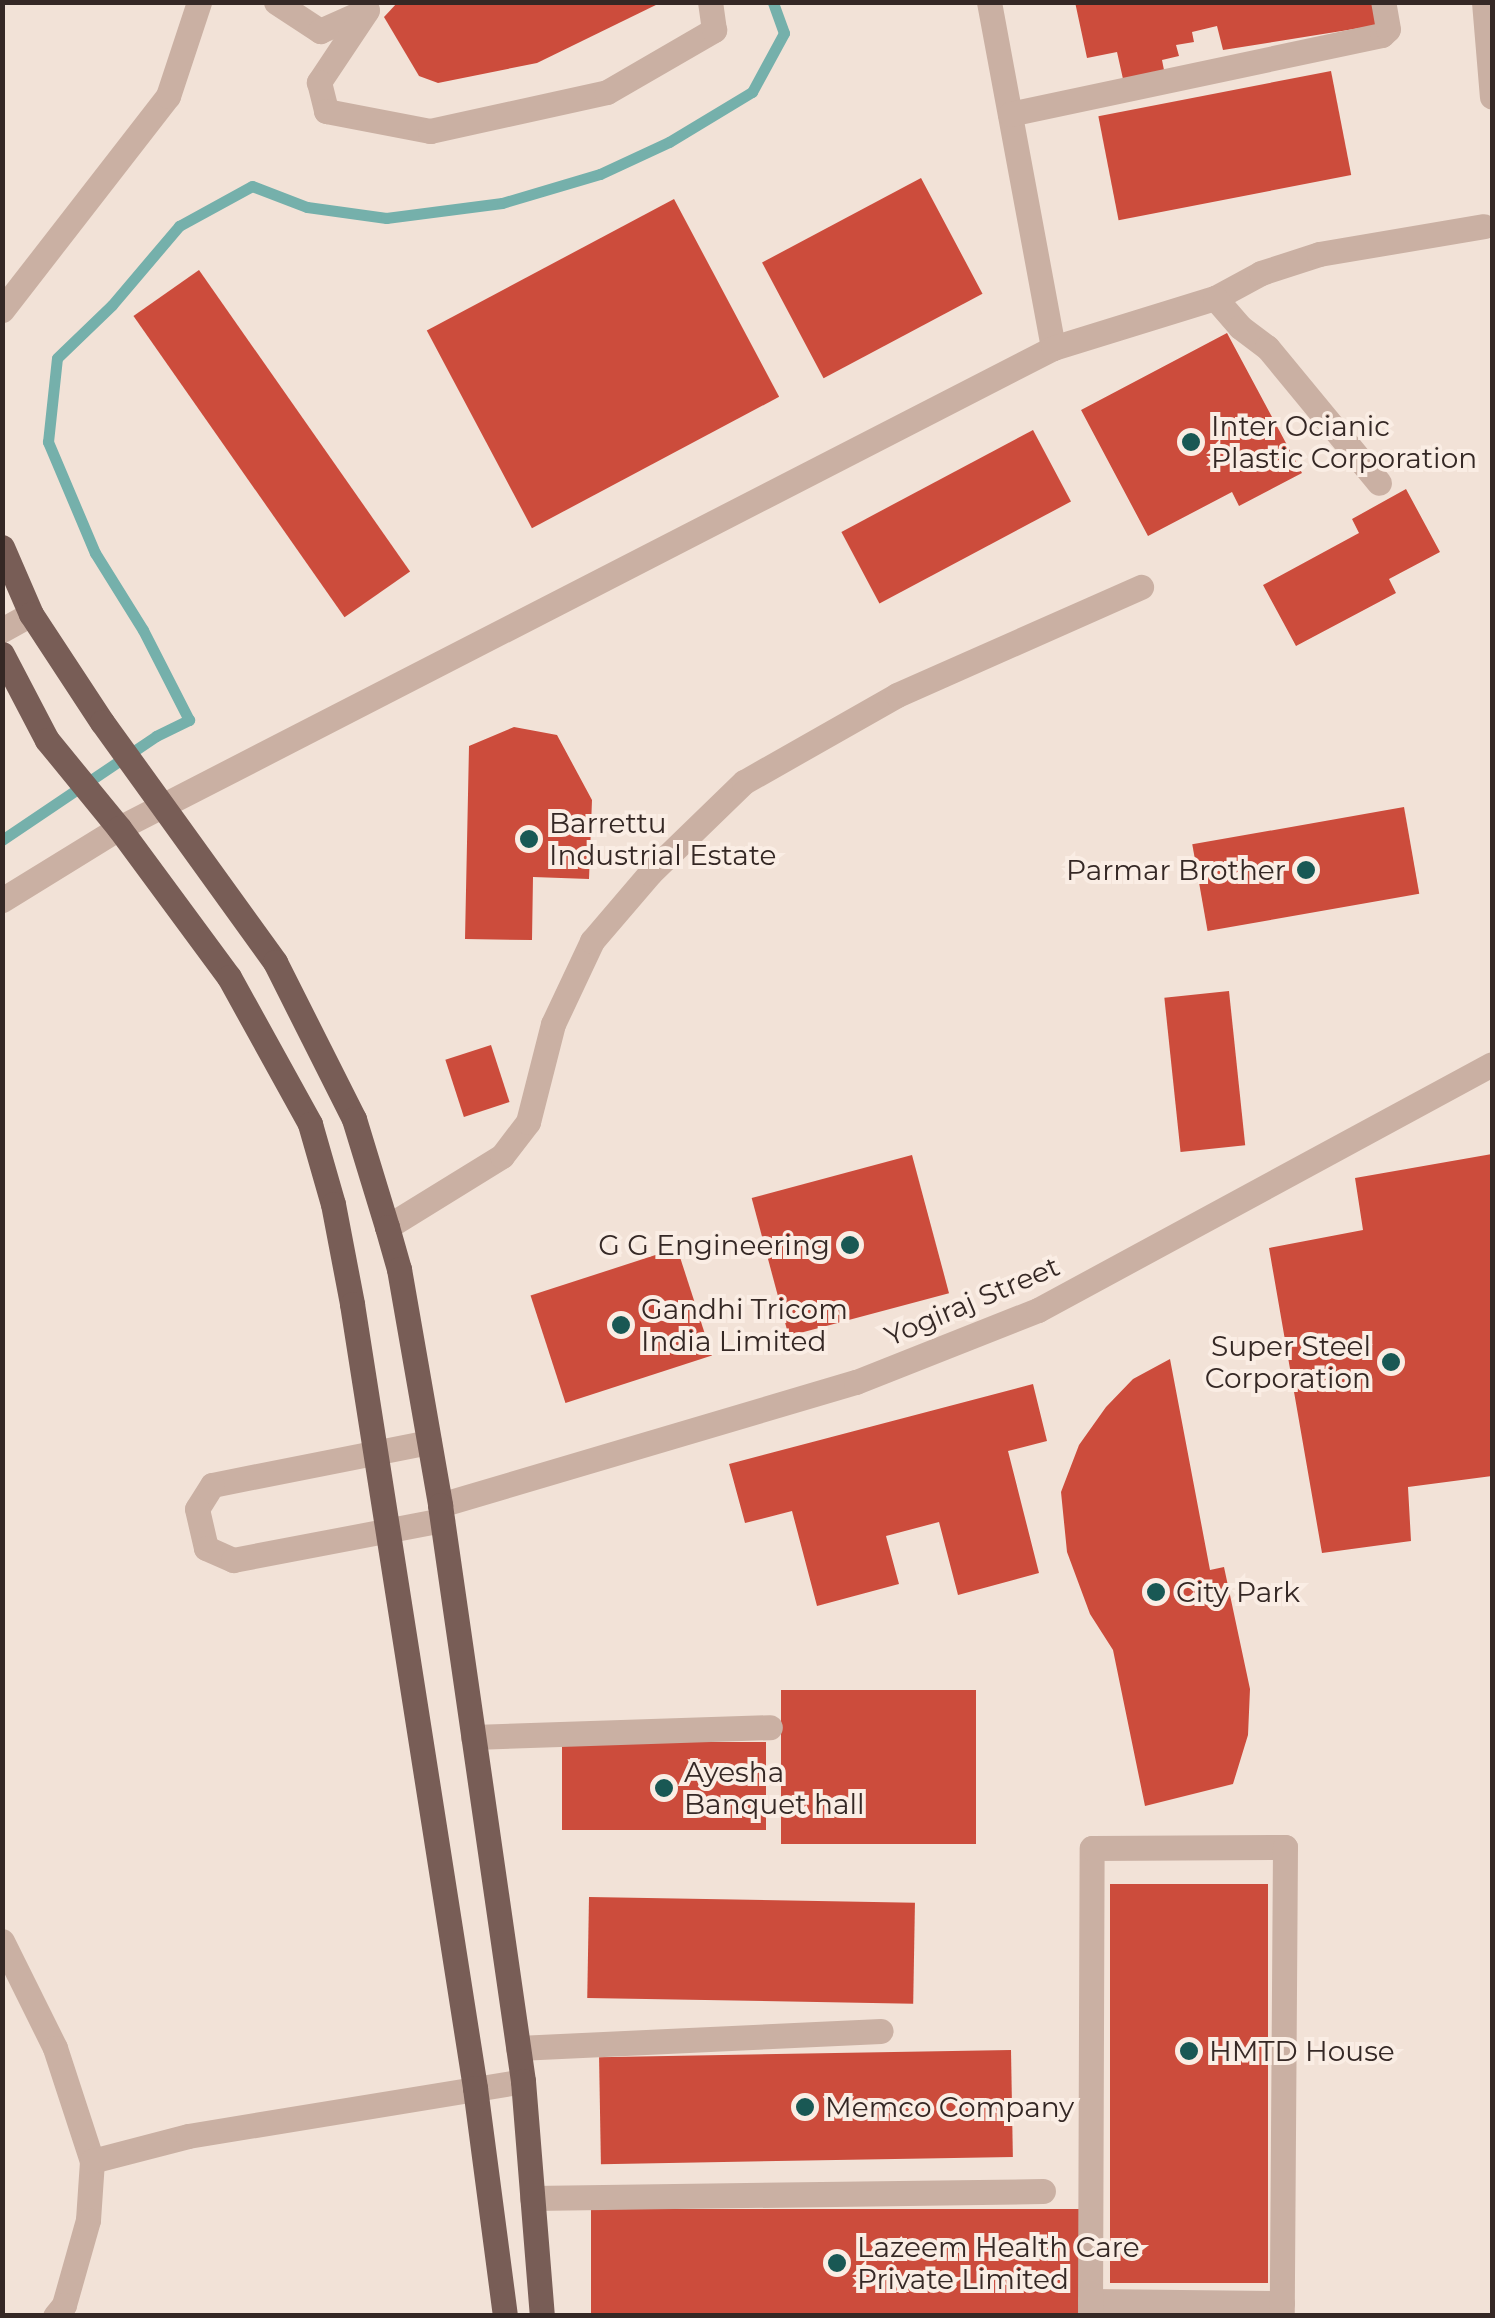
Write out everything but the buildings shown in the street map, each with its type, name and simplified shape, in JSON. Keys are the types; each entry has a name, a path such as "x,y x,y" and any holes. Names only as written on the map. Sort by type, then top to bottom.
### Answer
{"main road":[{"path":"2,547 31,614 102,722 275,962 354,1119 399,1269 441,1512 523,2082 542,2316"},
{"path":"2,654 47,740 229,977 310,1124 333,1204 376,1452 475,2088 505,2316"},
{"path":"280,1068 320,1047"}],"street":[{"path":"2,310 168,96 199,2"},
{"path":"276,2 320,30 367,10 319,82 326,111 430,131 607,92 714,30 710,2"},
{"path":"989,2 1053,348"},
{"path":"1010,114 1382,35 1388,29 1383,2"},
{"path":"1484,2 1492,97"},
{"path":"2,900 114,823 164,806 1053,348 1215,298 1261,273 1319,254 1484,226"},
{"path":"1215,298 1240,327 1267,347 1379,483"},
{"path":"386,1227 502,1156 528,1122 553,1024 592,941 650,873 744,782 897,695 1141,586"},
{"path":"2,630 31,614"},
{"name":"Yogiraj Street","path":"376,1452 212,1485 197,1509 206,1548 234,1560 388,1530 856,1382 1038,1310 1492,1064"},
{"path":"376,1452 429,1442"},
{"path":"473,1738 770,1728"},
{"path":"1284,1847 1282,2309 1090,2308 1092,1848 1284,1847"},
{"path":"2,1941 55,2048 92,2161 88,2220 64,2305 55,2316"},
{"path":"518,2048 881,2031"},
{"path":"92,2161 188,2136 523,2082"},
{"path":"532,2198 1042,2191"}],"waterway":[{"path":"2,840 156,736 189,720 143,630 95,553 48,442 57,358 112,305 179,226 252,186 307,207 386,218 502,203 600,174 669,142 752,92 784,33 773,2"}],"place":[{"name":"Inter Ocianic Plastic Corporation","path":"1191,442"},
{"name":"Barrettu Industrial Estate","path":"529,839"},
{"name":"Parmar Brother","path":"1306,870"},
{"name":"G G Engineering","path":"850,1245"},
{"name":"Gandhi Tricom India Limited","path":"621,1325"},
{"name":"Super Steel Corporation","path":"1391,1362"},
{"name":"City Park","path":"1156,1592"},
{"name":"Ayesha Banquet hall","path":"664,1788"},
{"name":"HMTD House","path":"1189,2051"},
{"name":"Memco Company","path":"805,2107"},
{"name":"Lazeem Health Care Private Limited","path":"837,2263"}]}
